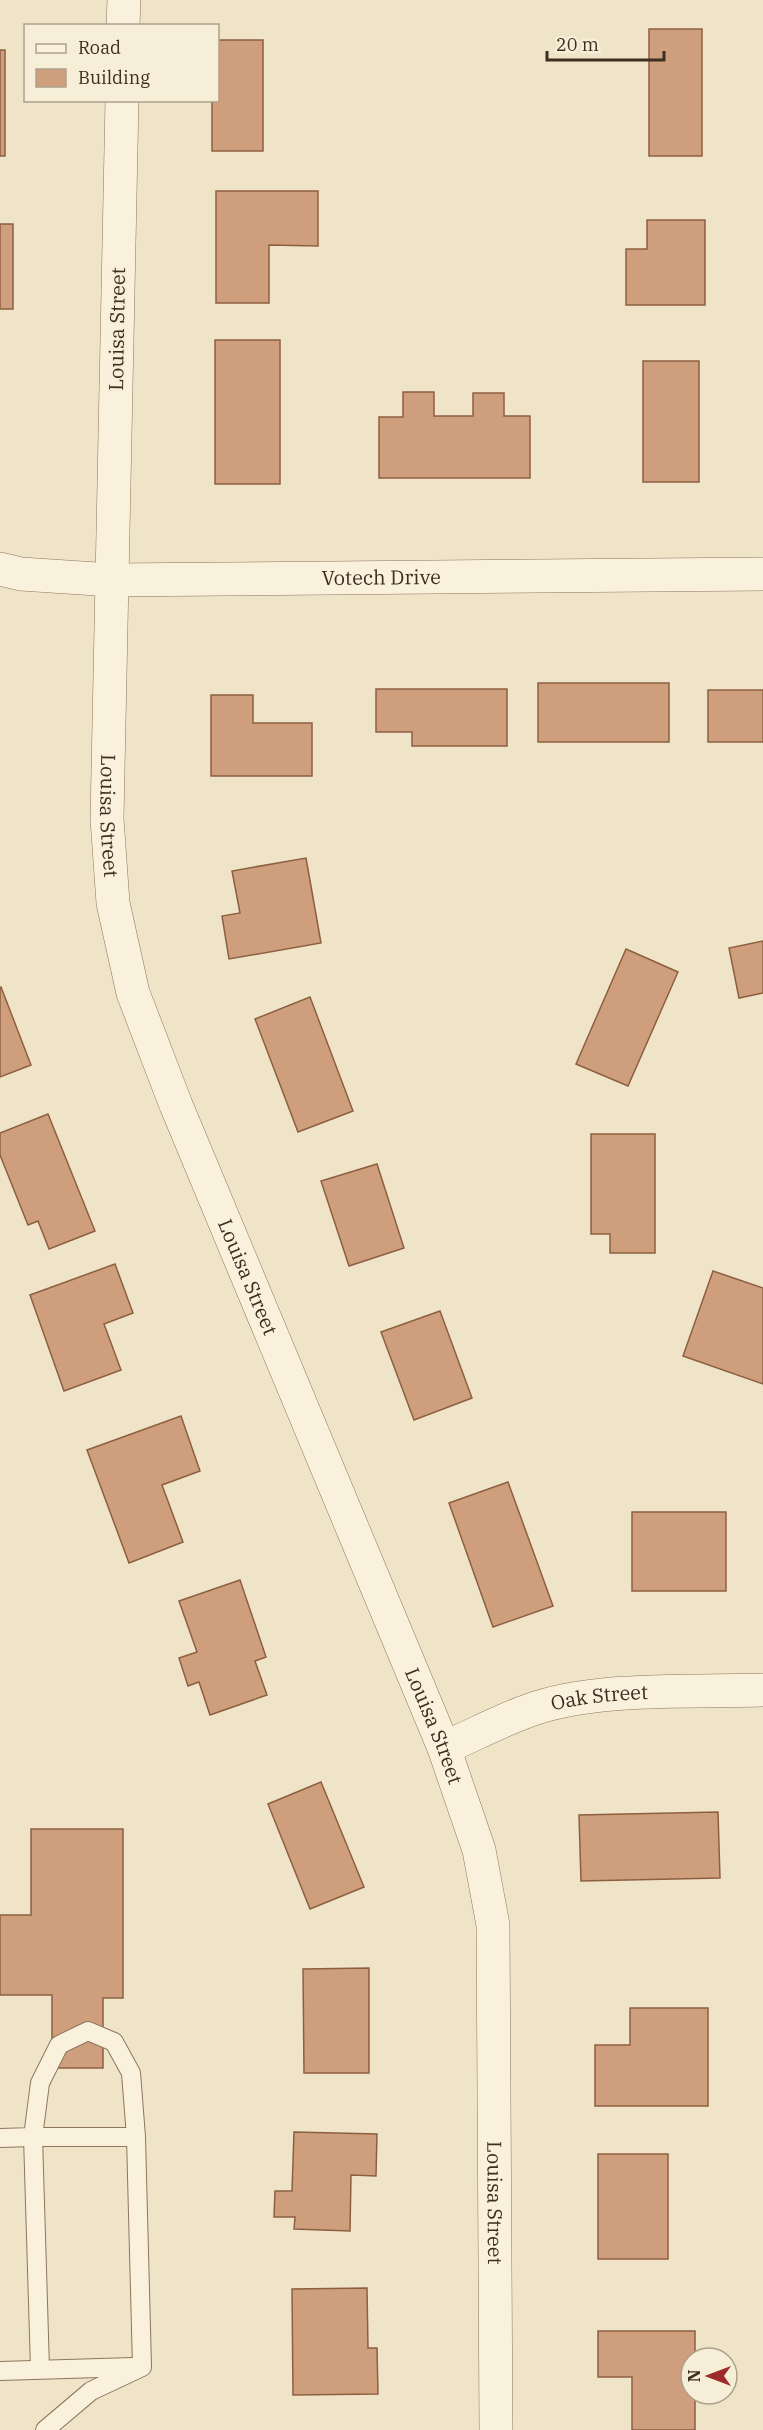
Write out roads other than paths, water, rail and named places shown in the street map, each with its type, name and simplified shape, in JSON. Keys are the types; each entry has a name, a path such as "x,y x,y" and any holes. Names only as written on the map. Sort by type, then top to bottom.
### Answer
{"street":[{"path":"123,24 124,0"},
{"name":"Louisa Street","path":"122,102 107,819 113,903 133,993 176,1106 444,1748 479,1850 493,1925 496,2430"},
{"name":"Votech Drive","path":"0,569 21,574 112,580 763,574"},
{"name":"Oak Street","path":"444,1748 536,1707 580,1698 636,1693 763,1690"}],"lane":[{"path":"40,2369 33,2137 40,2083 58,2045 88,2031 114,2042 131,2073 136,2137 142,2367"},
{"path":"0,2138 136,2137"},
{"path":"0,2371 142,2367"},
{"path":"45,2430 91,2391 142,2367"}]}
